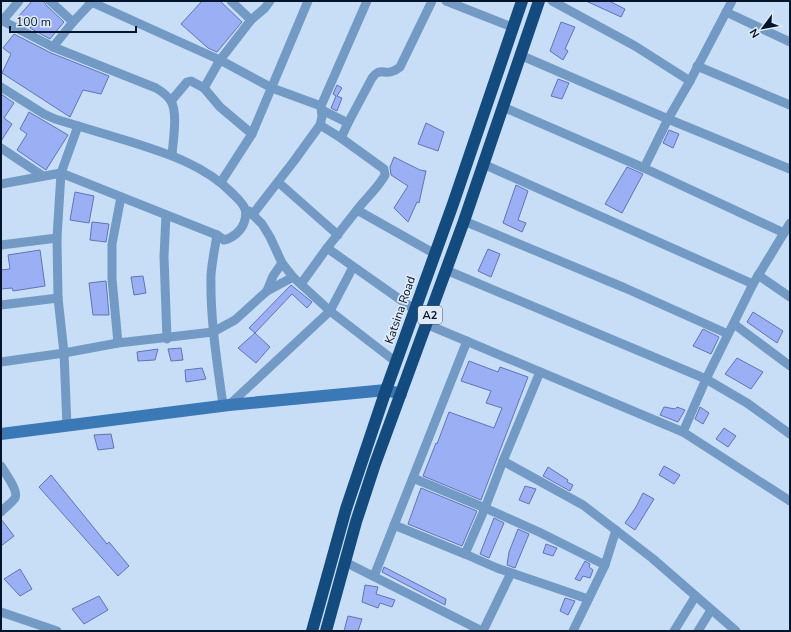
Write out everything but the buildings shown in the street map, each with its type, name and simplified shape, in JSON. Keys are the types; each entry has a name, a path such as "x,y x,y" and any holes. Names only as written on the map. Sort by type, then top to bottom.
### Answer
{"highway":[{"name":"Katsina Road","path":"312,631 346,509 386,390 453,204 522,1"},
{"name":"A2","path":"326,631 375,464 464,221 539,1"}],"main road":[{"path":"1,434 226,405 386,390 400,394"}],"street":[{"path":"19,1 2,20 53,47 156,88 171,101 174,117 172,155"},
{"path":"50,1 72,22"},
{"path":"231,1 251,20"},
{"path":"204,88 220,60 251,20 270,1"},
{"path":"222,182 252,134 308,1"},
{"path":"253,214 320,125 322,108 367,1"},
{"path":"341,138 376,73 388,73 395,71 400,67 432,1"},
{"path":"446,1 512,28"},
{"path":"552,1 635,46 690,80"},
{"path":"644,168 668,119 732,1"},
{"path":"53,47 72,22 90,2 220,60 272,88 322,108 348,123"},
{"path":"726,12 790,42"},
{"path":"520,55 668,119 790,169"},
{"path":"697,66 790,105"},
{"path":"171,101 187,82 191,81 204,88 220,107 252,134"},
{"path":"1,86 44,114 55,119 172,155 201,169 222,182 245,208 262,224 282,263 293,277 330,311 396,362"},
{"path":"503,107 644,168 784,233"},
{"path":"301,284 326,248 385,175 384,169 320,125"},
{"path":"67,426 64,353 58,298 57,238 61,173 78,126"},
{"path":"1,148 42,176"},
{"path":"483,164 753,284"},
{"path":"1,184 61,173 217,235 224,240 235,235 243,226 247,215 245,208"},
{"path":"278,182 338,235"},
{"path":"118,343 112,279 112,244 121,197"},
{"path":"357,210 435,254"},
{"path":"166,215 164,257 167,338"},
{"path":"464,221 625,288 728,334"},
{"path":"683,432 706,379 753,284 790,223"},
{"path":"217,235 212,273 211,297 214,332 226,405"},
{"path":"1,245 57,238"},
{"path":"326,248 415,310"},
{"path":"267,291 273,276 282,263"},
{"path":"226,405 330,311 353,267"},
{"path":"446,270 706,379 747,404 790,434"},
{"path":"758,275 790,298"},
{"path":"1,362 64,353 118,343 214,332 235,320 267,291 293,277"},
{"path":"1,305 58,298"},
{"path":"426,324 683,432 790,501"},
{"path":"734,324 790,366"},
{"path":"374,576 467,341"},
{"path":"465,554 540,372"},
{"path":"503,461 574,499 652,558 735,631"},
{"path":"1,466 14,486 16,494 15,498 1,512"},
{"path":"413,478 539,532 605,565"},
{"path":"394,525 510,573 588,599"},
{"path":"573,631 605,565 616,530"},
{"path":"345,562 482,631 510,573"},
{"path":"674,631 695,596"},
{"path":"698,631 712,610"},
{"path":"1,612 54,630"}]}
